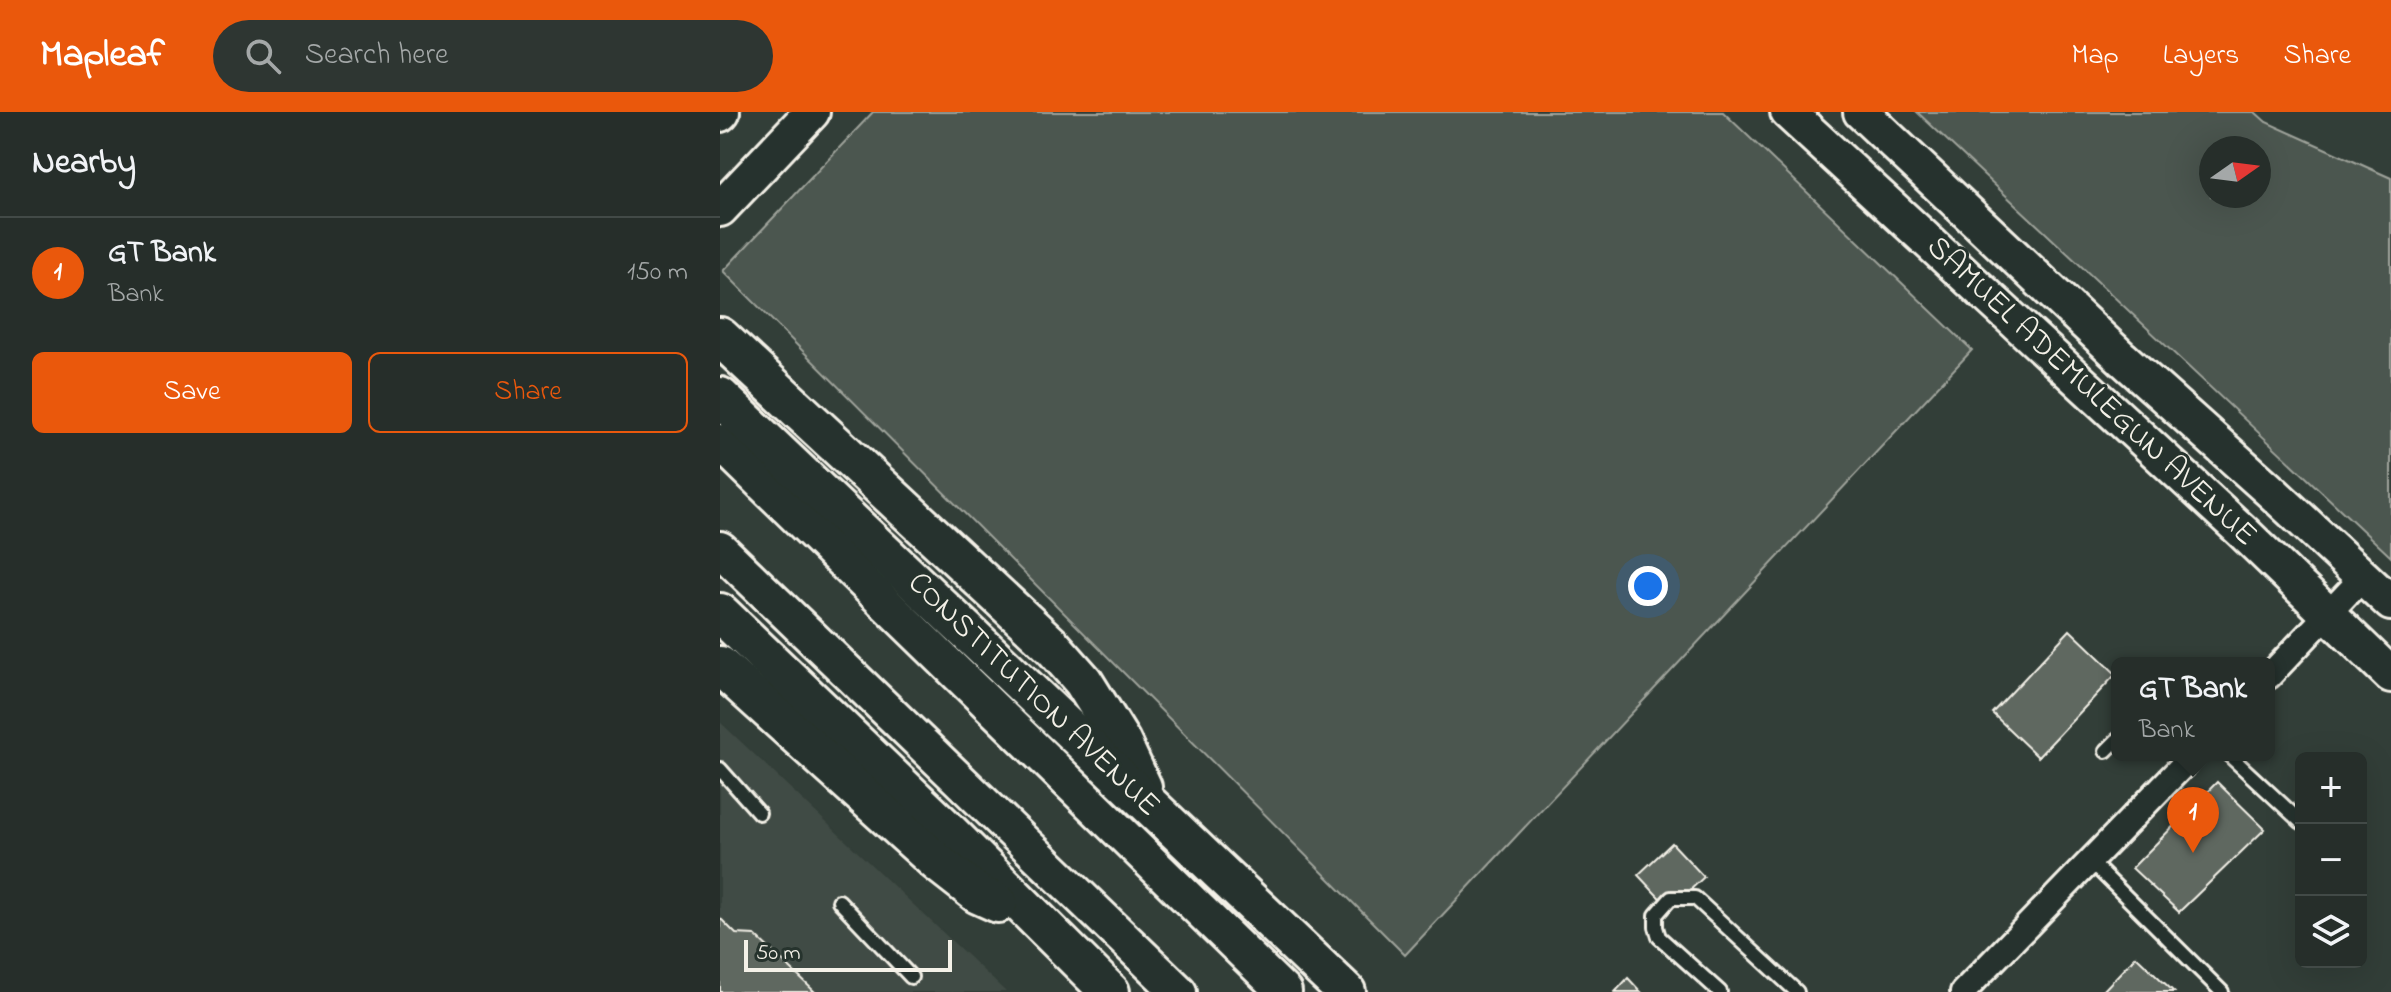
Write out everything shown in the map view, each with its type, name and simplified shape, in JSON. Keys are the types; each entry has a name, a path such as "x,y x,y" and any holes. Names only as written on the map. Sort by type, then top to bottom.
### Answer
{"main road":[{"path":"720,209 812,112"},
{"name":"SAMUEL ADEMULEGUN AVENUE","path":"1788,112 2243,532 2391,675"},
{"name":"SAMUEL ADEMULEGUN AVENUE","path":"1861,112 2122,358 2391,603"},
{"path":"720,337 1053,647 1083,681 1121,742 1151,807"},
{"name":"CONSTITUTION AVENUE","path":"720,397 1041,727 1284,992"},
{"name":"CONSTITUTION AVENUE","path":"720,442 1041,727 1151,807 1346,992"},
{"path":"720,549 1179,992"},
{"path":"720,613 931,836"},
{"path":"720,666 1037,920 1110,992"}],"street":[{"path":"2275,670 2363,577"},
{"path":"1963,992 2187,761"}],"lane":[{"path":"2106,751 2111,746"},
{"path":"2235,761 2295,816"},
{"path":"720,769 759,813"},
{"path":"2090,861 2222,992"},
{"path":"1720,992 1659,937 1656,915 1671,898 1695,898 1797,992"},
{"path":"839,901 911,977"}],"shaded area":[{"path":"873,112 1723,112 1972,350 1405,955 723,271"},
{"path":"1917,112 2255,112 2266,122 2391,178 2391,557"},
{"path":"720,722 1006,992 720,992"}],"building":[{"path":"2070,630 2111,669 2111,679 2038,757 1992,713"},
{"path":"2217,782 2265,829 2179,912 2132,868"},
{"path":"1672,843 1704,877 1670,909 1638,875"},
{"path":"720,918 736,934 755,935 815,992 720,992"},
{"path":"2136,956 2174,992 2102,992"},
{"path":"1628,978 1641,992 1615,992"}],"place":[{"name":"GT Bank","path":"2193,853"}]}
